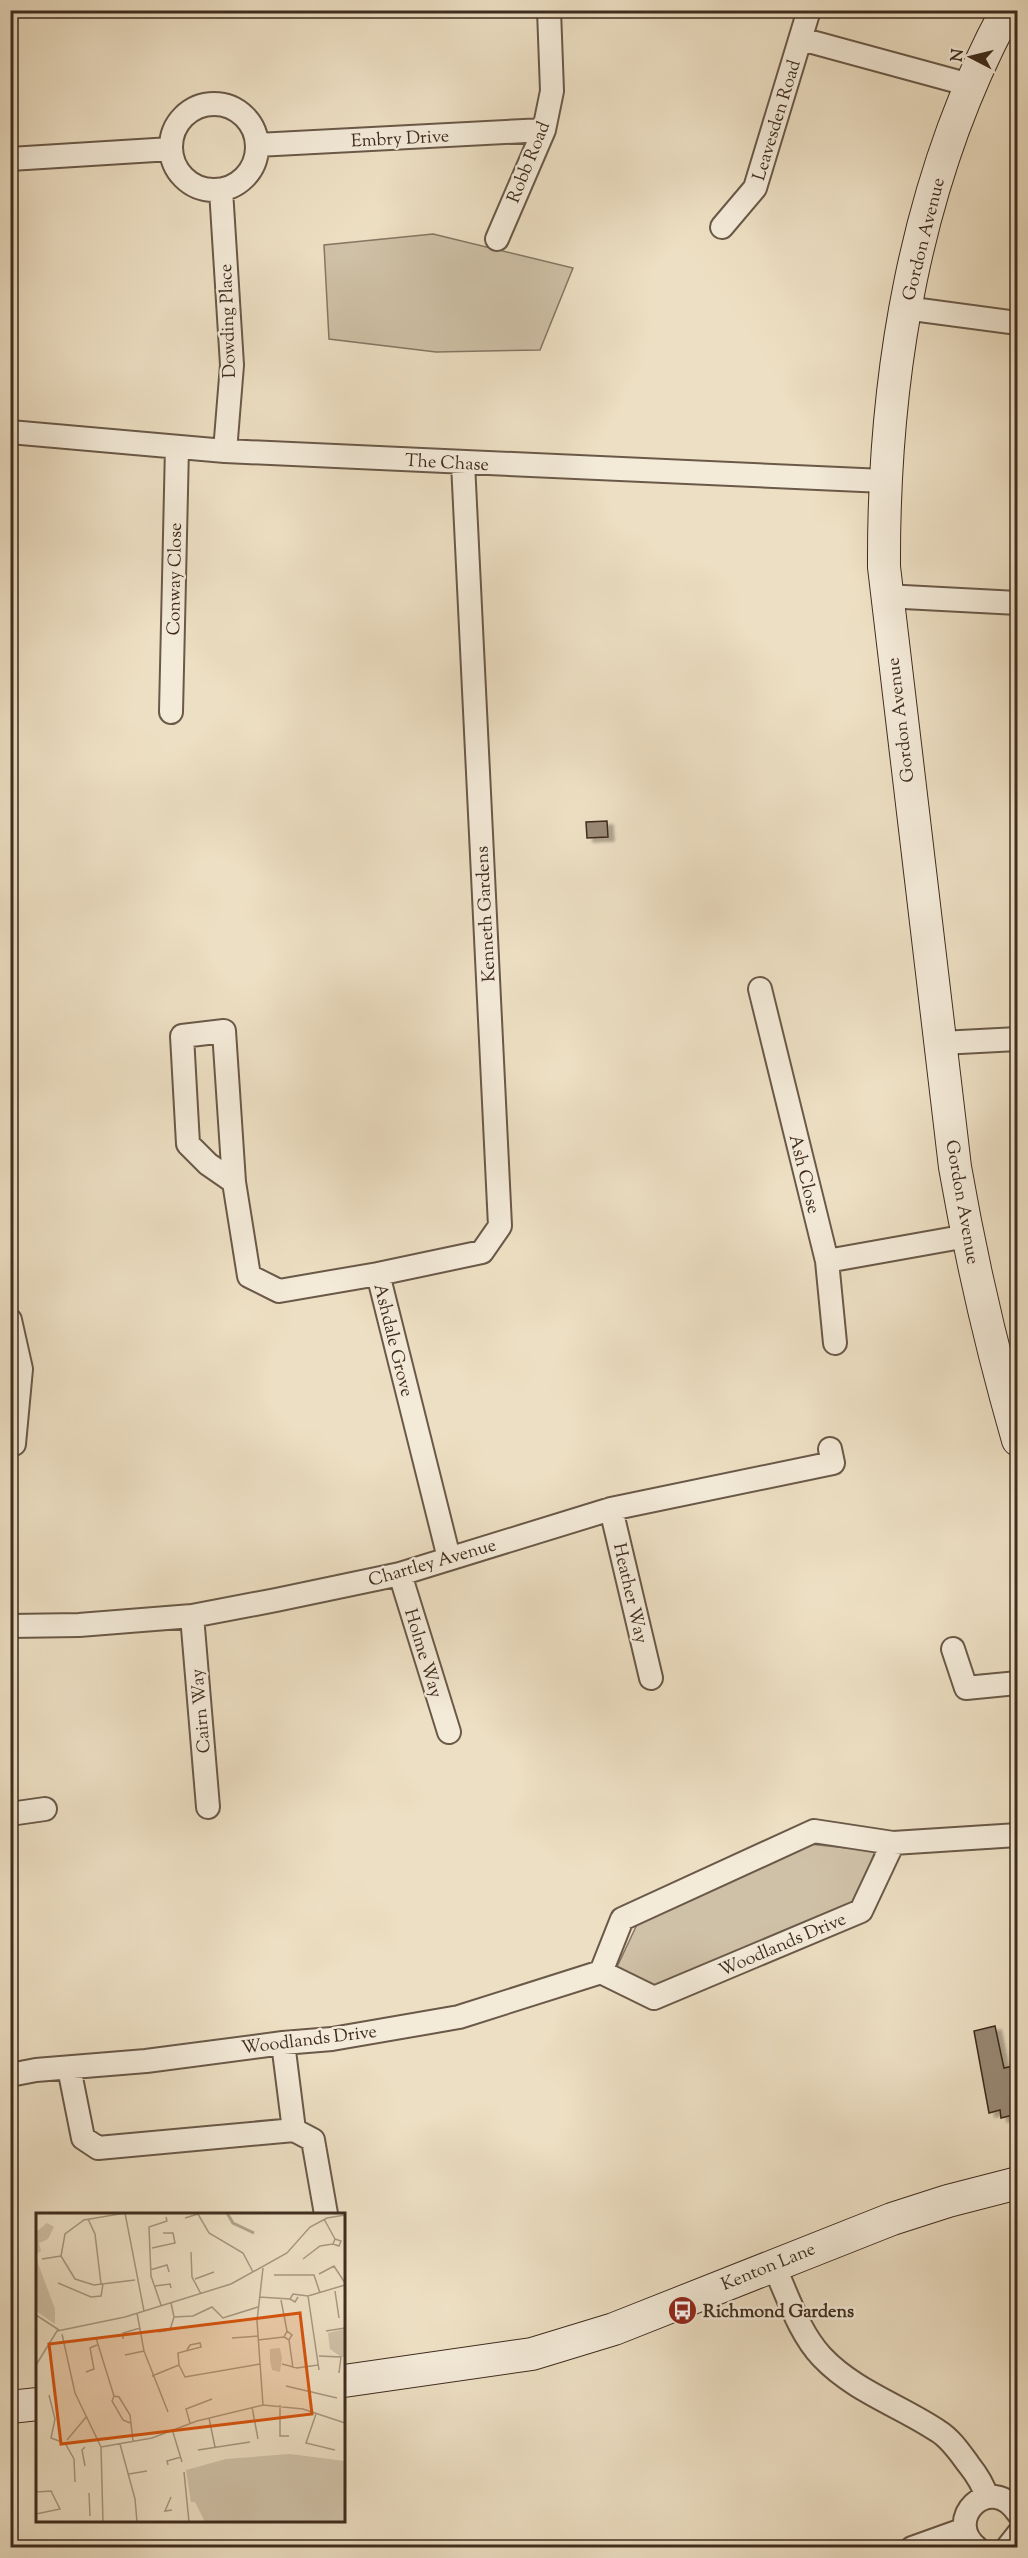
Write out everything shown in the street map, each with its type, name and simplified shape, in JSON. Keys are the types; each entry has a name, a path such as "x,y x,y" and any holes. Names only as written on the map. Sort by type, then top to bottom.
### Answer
{"street":[{"name":"Robb Road","path":"497,239 544,130 552,91 549,10"},
{"name":"Leavesden Road","path":"722,227 755,188 809,10"},
{"name":"Gordon Avenue","path":"1007,10 970,85 934,189 905,308 895,367 884,481 885,596 956,1167 967,1236 1016,1432"},
{"name":"Leavesden Road","path":"801,39 970,85"},
{"path":"209,105 223,105 237,111 248,121 257,145 255,160 249,173 238,183 221,190 202,189 189,182 178,171 171,149 173,134 180,121 191,111 209,105"},
{"name":"Embry Drive","path":"257,145 544,130"},
{"path":"10,159 171,149"},
{"name":"Dowding Place","path":"221,190 232,364 225,451"},
{"path":"905,308 1017,323"},
{"name":"The Chase","path":"10,432 225,451 884,481"},
{"name":"Conway Close","path":"171,712 177,447"},
{"name":"Kenneth Gardens","path":"378,1274 482,1252 500,1226 463,463"},
{"path":"885,596 1017,603"},
{"name":"Ash Close","path":"760,989 827,1261 835,1343"},
{"name":"Ashdale Grove","path":"234,1182 208,1164 188,1144 182,1036 224,1031 234,1182 249,1276 279,1291 378,1274 449,1558"},
{"path":"940,1043 1017,1039"},
{"path":"827,1261 967,1236"},
{"path":"10,1320 21,1368 14,1444"},
{"name":"Chartley Avenue","path":"10,1626 80,1625 192,1616 400,1574 611,1509 833,1463 830,1449"},
{"name":"Heather Way","path":"611,1509 651,1678"},
{"name":"Holme Way","path":"400,1574 448,1732"},
{"name":"Cairn Way","path":"192,1616 208,1807"},
{"path":"953,1649 966,1688 1017,1683"},
{"path":"10,1814 45,1809"},
{"path":"601,1972 622,1919 814,1831 893,1843 1017,1835"},
{"name":"Woodlands Drive","path":"10,2075 332,2039 459,2017 601,1972 654,1998 861,1911 893,1843"},
{"path":"283,2043 294,2130"},
{"path":"69,2068 83,2138 98,2148 294,2130 313,2140 326,2213"},
{"name":"Kenton Lane","path":"345,2381 532,2354 614,2329 773,2264 892,2219 1017,2183"},
{"path":"773,2264 799,2322 822,2357 879,2398 940,2432 955,2447 984,2485 987,2496"},
{"path":"10,2407 36,2404"},
{"path":"912,2547 971,2538 966,2513 971,2505 987,2496 1006,2500 1017,2513"},
{"path":"1007,2547 1017,2534"}],"shaded area":[{"path":"433,234 573,268 540,350 436,352 329,339 324,245"},
{"path":"809,1844 875,1851 855,1906 655,1987 617,1967 641,1916"}],"building":[{"path":"607,821 608,837 587,838 586,822"},
{"path":"995,2026 1004,2068 1017,2065 1017,2114 1001,2118 1000,2110 989,2113 974,2031"}],"place":[{"name":"Richmond Gardens","path":"682,2311"}]}
